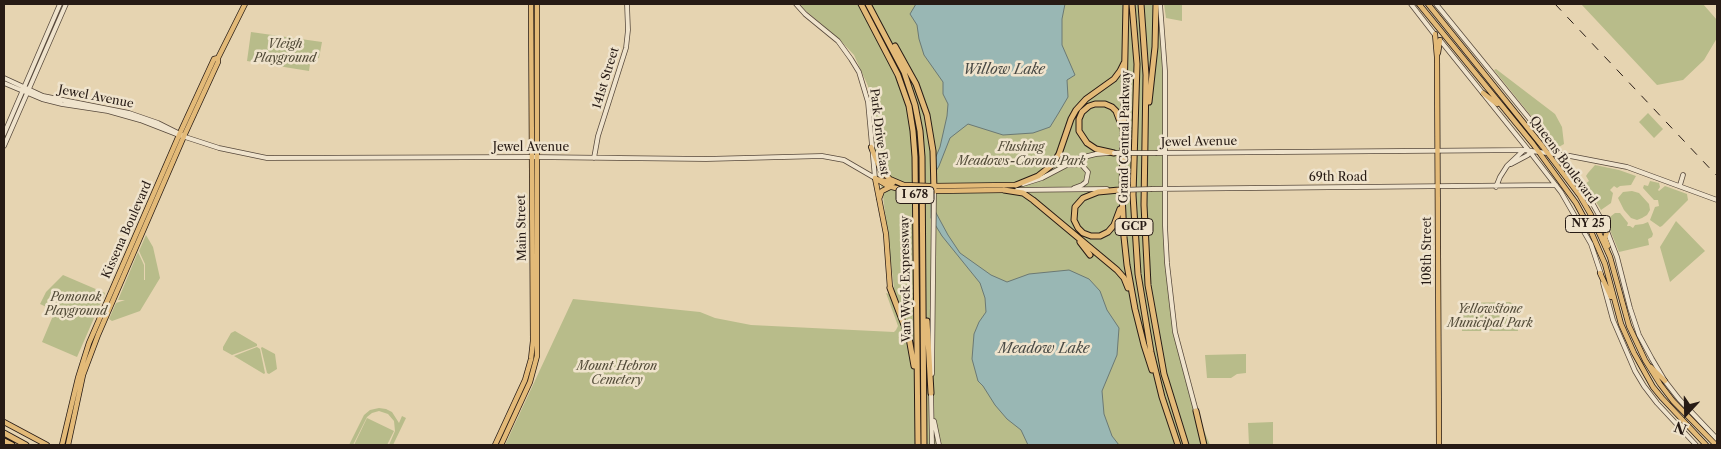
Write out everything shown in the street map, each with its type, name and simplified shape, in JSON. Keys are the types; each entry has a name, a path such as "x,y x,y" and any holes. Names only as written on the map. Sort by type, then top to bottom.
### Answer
{"highway":[{"name":"Van Wyck Expressway","path":"861,4 898,75 912,123 915,157 918,445"},
{"name":"Van Wyck Expressway","path":"868,4 904,72 917,114 922,148 924,445"},
{"path":"1120,192 1093,193 1080,200 1075,207 1074,215 1079,230 1094,236 1102,235 1109,231 1118,217 1120,192 1123,141 1126,4"},
{"name":"Grand Central Parkway","path":"1132,4 1137,75 1133,183 1136,251 1146,330 1165,408 1178,445"},
{"name":"Grand Central Parkway","path":"1140,4 1145,63 1145,234 1149,296 1164,374 1186,445"},
{"path":"1145,137 1155,47 1156,4"},
{"path":"883,30 910,72 924,107 933,151 934,188"},
{"path":"1016,185 1040,175 1052,166 1059,154 1076,110 1086,99 1116,78 1122,69 1126,55"},
{"path":"1114,153 1096,149 1084,139 1078,127 1078,121 1082,112 1095,104 1105,104 1112,107 1120,119 1123,141"},
{"path":"1004,190 1027,195 1122,276 1135,309"},
{"path":"1120,192 1125,251 1135,309 1146,353 1165,408"},
{"path":"1072,232 1090,255"},
{"path":"922,242 931,393"},
{"path":"890,288 911,347 917,398"},
{"path":"1196,411 1204,445"},
{"path":"4,433 26,445"},
{"path":"4,441 12,445"}],"main road":[{"name":"Kissena Boulevard","path":"62,445 78,378 89,343 181,135 245,4"},
{"name":"Main Street","path":"501,445 530,382 537,356 531,4"},
{"name":"Main Street","path":"495,445 518,397 531,359 533,341 537,4"},
{"name":"Queens Boulevard","path":"1419,4 1569,191 1589,228 1605,264 1622,327 1634,353 1653,387 1706,445"},
{"name":"Queens Boulevard","path":"1428,4 1580,196 1608,253 1628,324 1645,360 1673,401 1716,445"},
{"name":"108th Street","path":"1436,38 1439,445"},
{"path":"1483,93 1505,111"},
{"name":"Kissena Boulevard","path":"68,445 83,375 181,135"},
{"path":"871,147 877,164 883,173 904,187"},
{"name":"Jewel Avenue","path":"875,178 904,187"},
{"name":"Jewel Avenue","path":"875,178 891,187 1004,190"},
{"name":"Park Drive East","path":"875,178 886,234 890,288"},
{"name":"Jewel Avenue","path":"934,188 1016,185"},
{"path":"879,199 883,190 891,187"},
{"path":"1589,228 1593,240 1591,244"},
{"path":"1607,232 1608,253"},
{"path":"1600,273 1615,305"},
{"path":"1645,360 1665,381"},
{"path":"4,422 47,445"}],"street":[{"path":"4,134 60,4"},
{"path":"4,146 66,4"},
{"name":"141st Street","path":"594,158 598,136 626,48 628,34 627,4"},
{"name":"Park Drive East","path":"796,4 805,14 838,41 856,66 863,82 868,102 875,178"},
{"path":"1160,4 1165,71 1167,263 1173,318 1196,411"},
{"name":"Queens Boulevard","path":"1411,4 1436,38 1483,93 1556,185 1591,244 1613,320 1635,371 1660,406 1696,445"},
{"name":"Queens Boulevard","path":"1436,4 1557,154 1590,199 1618,257 1630,308 1639,335 1665,381 1717,439"},
{"name":"Jewel Avenue","path":"4,78 23,90"},
{"name":"Jewel Avenue","path":"4,83 53,99 96,105 129,113 158,123 181,135 234,152 267,158 706,160 825,156 844,160 875,178"},
{"path":"1496,187 1507,166 1524,150"},
{"name":"Jewel Avenue","path":"1016,185 1036,181 1086,156 1114,153 1524,150 1627,167 1717,200"},
{"path":"1507,166 1528,155 1530,152"},
{"path":"1061,168 1079,164 1088,172 1087,179 1083,184 1067,189"},
{"path":"1680,185 1683,176"},
{"name":"69th Road","path":"1120,192 1152,189 1438,188 1556,185"},
{"path":"932,445 934,188"},
{"name":"Jewel Avenue","path":"1004,190 1067,189 1120,192"},
{"path":"931,408 939,445"}],"green space":[{"name":"Flushing Meadows-Corona Park","path":"800,4 1158,4 1163,71 1163,202 1173,318 1196,411 1210,445 505,445 573,299 700,312 715,318 751,325 894,332 896,330 898,326 886,293 889,294 896,311 868,86 854,55"},
{"path":"1164,4 1182,4 1182,21 1166,18"},
{"path":"1581,4 1703,4 1717,20 1717,38 1704,60 1683,80 1657,85"},
{"name":"Vleigh Playground","path":"251,32 322,42 319,58 311,57 309,71 247,61"},
{"path":"1496,69 1555,114 1562,127 1564,144 1557,148 1494,70"},
{"path":"1648,113 1663,129 1654,138 1639,122"},
{"path":"1595,165 1636,176 1631,185 1617,188 1614,186 1610,190 1613,193 1611,203 1601,210 1585,184 1589,181 1586,176"},
{"path":"1650,181 1659,183 1659,191 1665,186 1687,194 1688,200 1660,227 1650,220 1655,207 1659,206 1658,200 1654,200 1643,188 1644,185 1648,186"},
{"path":"1632,191 1639,193 1649,204 1650,210 1647,215 1637,220 1631,218 1624,210 1618,198 1623,192"},
{"path":"1615,213 1620,213 1628,223 1627,226 1633,228 1635,225 1648,222 1653,234 1648,239 1649,245 1619,252 1606,220"},
{"path":"1676,221 1705,251 1670,282 1660,247"},
{"path":"146,235 153,247 160,278 140,311 112,321 109,319 116,303 125,300 118,300 138,252 144,265 145,280 145,264 139,251"},
{"name":"Pomonok Playground","path":"63,275 105,293 77,357 42,342 55,311 40,304 46,292"},
{"name":"Yellowstone Municipal Park","path":"1510,302 1515,305 1518,331 1462,331 1463,303"},
{"path":"235,331 257,344 257,346 232,355 223,350 231,333"},
{"path":"257,347 260,349 264,374 234,356"},
{"path":"262,347 275,354 277,369 269,374 267,373"},
{"path":"1246,354 1246,373 1237,374 1231,378 1207,378 1205,355"},
{"path":"379,408 392,412 399,423 402,416 406,418 393,445 389,445 395,431 394,421 388,414 379,411 367,417 353,445 349,445 364,415 370,410"},
{"path":"367,418 394,431 387,445 354,445"},
{"path":"1273,422 1273,445 1249,445 1248,423"}],"water":[{"path":"916,4 1065,4 1062,19 1062,45 1075,75 1067,80 1068,97 1050,127 1033,133 1003,135 968,124 950,138 936,171 935,211 960,253 991,275 1007,282 1029,274 1069,270 1089,279 1100,291 1107,310 1119,328 1117,355 1102,391 1104,414 1112,436 1119,445 1028,445 1021,430 1007,419 978,381 972,359 974,334 986,312 985,298 980,283 942,236 931,218 931,168 940,147 948,104 943,94 943,82 924,55 917,25 910,14"}],"railway":[{"path":"1555,4 1717,176"}],"water label":[{"name":"Willow Lake","path":"1004,70"},
{"name":"Meadow Lake","path":"1044,349"}],"park label":[{"name":"Mount Hebron Cemetery","path":"617,374"}]}
